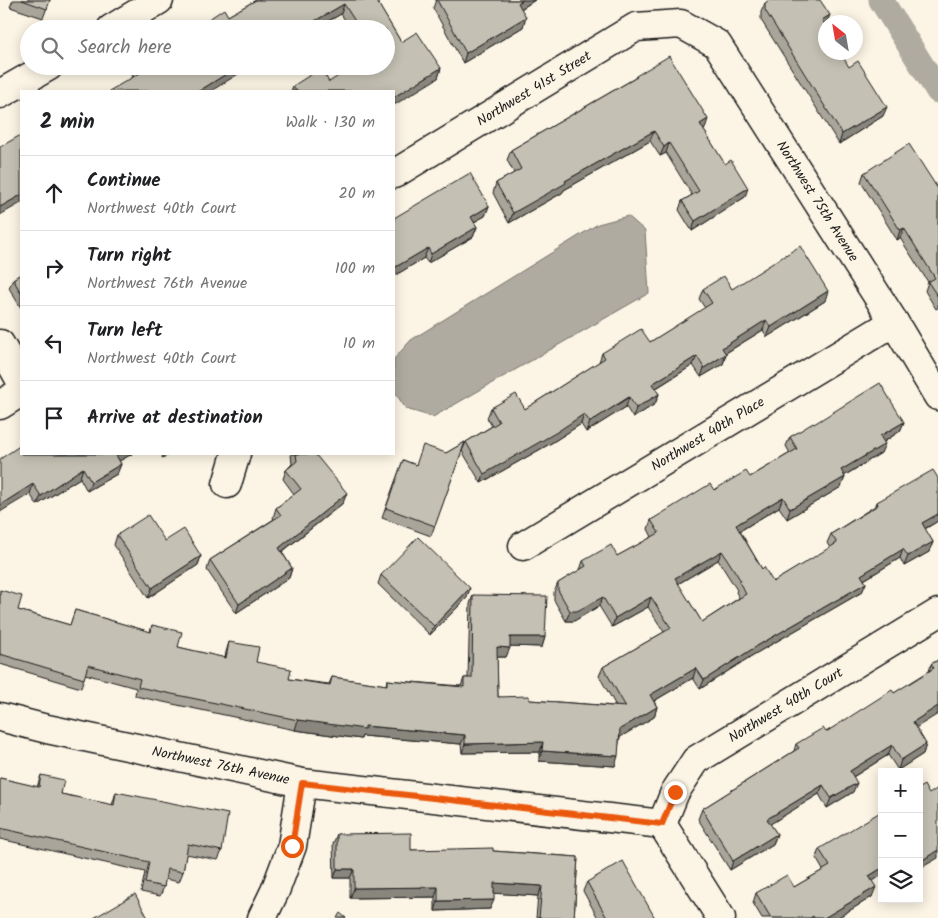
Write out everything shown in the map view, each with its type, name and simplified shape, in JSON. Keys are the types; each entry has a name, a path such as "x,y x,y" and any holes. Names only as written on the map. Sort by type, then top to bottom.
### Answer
{"street":[{"path":"126,20 159,0"},
{"name":"Northwest 41st Street","path":"395,173 636,27 681,24"},
{"name":"Northwest 75th Avenue","path":"681,24 717,44 894,322 938,396"},
{"path":"0,94 33,75"},
{"name":"Northwest 40th Place","path":"523,546 894,322"},
{"path":"0,344 20,379"},
{"path":"0,404 20,393"},
{"path":"227,484 236,455"},
{"name":"Northwest 40th Court","path":"662,824 675,792 696,760 938,612"},
{"name":"Northwest 76th Avenue","path":"0,717 47,729 302,783 662,824"},
{"path":"262,918 275,891 292,846 302,783"},
{"path":"662,824 721,918"}],"shaded area":[{"path":"628,216 645,231 649,293 433,417 406,409 395,392 395,358 411,340 598,224"}],"building":[{"path":"22,0 50,0 47,9"},
{"path":"256,0 376,0 388,20 354,20 344,4 316,20 208,20 224,9 228,16"},
{"path":"437,0 523,0 518,3 526,17 466,53"},
{"path":"769,0 820,0 830,15 818,15 818,60 845,60 849,67 858,61 887,107 842,134 765,10 765,3"},
{"path":"395,32 401,42 417,32 441,68 395,96 395,90 295,90 293,86 310,75 325,75 329,82 340,75 395,75"},
{"path":"669,56 708,119 700,124 725,164 731,160 748,188 695,221 682,201 699,191 669,143 664,147 654,131 565,181 566,183 513,213 496,183 521,169 511,150 637,77"},
{"path":"137,75 225,75 201,90 111,90"},
{"path":"19,136 20,196 0,207 0,147"},
{"path":"909,144 938,189 938,297 928,282 935,278 904,228 900,230 864,173"},
{"path":"470,173 489,206 471,217 477,227 431,254 428,248 395,267 395,217"},
{"path":"800,246 828,291 771,327 766,320 722,348 726,354 704,368 697,356 652,384 659,394 636,408 629,397 590,422 584,414 557,432 484,474 466,442 499,422 491,408 516,394 525,409 605,358 602,353 641,329 650,342 712,303 703,289 724,276 732,289"},
{"path":"20,275 20,291 13,279"},
{"path":"880,383 904,422 880,436 885,444 841,470 845,477 790,509 783,497 736,525 762,569 764,567 773,582 837,543 831,534 878,505 877,502 933,470 938,478 938,514 922,523 933,542 908,556 903,549 861,575 866,583 757,646 704,680 696,668 650,695 657,707 620,729 618,756 542,751 543,742 465,744 465,735 365,726 365,729 298,720 138,687 140,679 88,665 84,679 0,654 0,590 22,596 18,610 70,625 75,610 151,632 152,625 182,632 178,647 226,658 229,642 259,647 256,662 291,669 289,679 330,685 332,677 387,685 387,680 464,687 464,678 472,678 473,595 547,596 545,637 510,637 510,648 497,647 498,697 529,696 529,700 626,707 603,667 671,628 651,597 615,618 603,597 577,611 570,611 558,590 558,583 586,566 583,561 611,545 617,556 659,533 651,520 710,484 714,490 746,471 750,477 797,449 790,437","holes":["722,551 741,581 739,582 746,594 702,622 675,578"]},
{"path":"465,442 435,526 386,508 403,460 416,465 423,445 446,453"},
{"path":"20,446 20,455 116,455 121,464 91,482 83,468 41,496 33,484 0,505 0,459"},
{"path":"296,455 316,455 347,493 279,548 292,568 239,604 210,560 281,515 276,508 301,489 286,470 297,461"},
{"path":"148,515 165,541 184,529 201,556 152,588 117,535"},
{"path":"418,537 470,588 434,626 381,575"},
{"path":"938,660 938,706 913,722 926,744 901,760 892,745 850,771 857,783 831,798 823,785 767,819 777,834 733,861 702,809 799,748 796,744 823,728 826,732 892,690 894,693 934,668 931,664"},
{"path":"41,775 64,780 61,794 114,805 116,792 228,814 222,851 188,844 183,872 167,869 164,887 145,883 149,862 0,828 0,778 39,787"},
{"path":"923,786 929,794 938,788 938,850 923,860 923,813"},
{"path":"878,813 878,870 869,876 876,887 824,918 814,918 813,916 810,918 771,918 756,893 787,875 794,887 830,866 819,849"},
{"path":"411,833 411,850 493,848 493,851 578,857 574,918 539,918 542,886 494,883 494,900 438,901 438,887 354,888 354,869 337,869 337,834"},
{"path":"623,861 655,918 607,918 587,882"},
{"path":"135,894 148,918 94,918"},
{"path":"340,913 346,918 337,918"}],"waterway":[{"path":"881,0 938,91"}],"route":[{"path":"292,846 302,783 662,824 675,792"}]}
